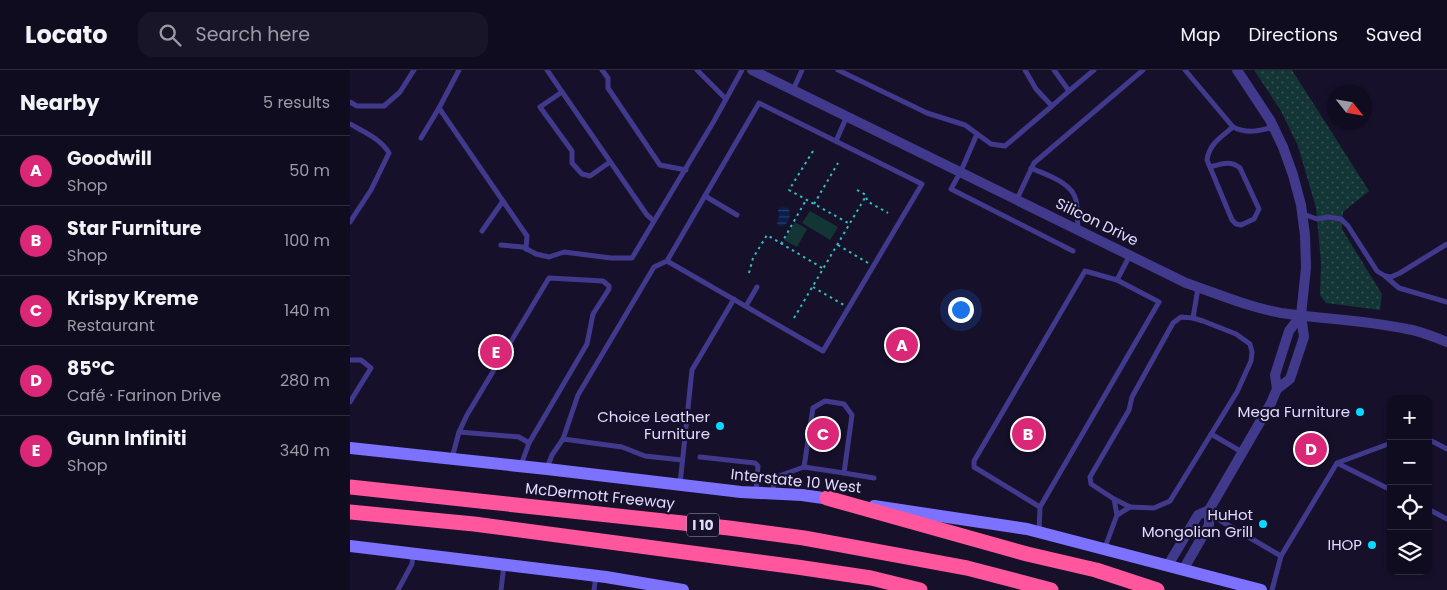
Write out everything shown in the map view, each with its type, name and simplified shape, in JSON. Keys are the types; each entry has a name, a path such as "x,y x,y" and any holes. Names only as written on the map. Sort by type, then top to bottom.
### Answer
{"highway":[{"name":"McDermott Freeway","path":"350,488 720,527 795,537 968,568 1051,590"},
{"path":"827,498 1027,554 1096,570 1157,590"},
{"name":"I 10","path":"350,512 474,524 798,567 871,578 920,590"}],"main road":[{"name":"Interstate 10 West","path":"350,448 756,493 827,498 1039,532 1261,590"},
{"path":"350,546 596,576 683,590"}],"street":[{"name":"Silicon Drive","path":"752,70 1130,255 1218,296 1250,306 1301,315 1362,321 1409,329 1447,342"},
{"path":"1237,70 1273,127 1283,147 1294,175 1305,235 1306,268 1301,315 1304,337 1290,380 1277,388"},
{"path":"1183,570 1209,525 1209,510 1271,402 1277,388 1275,375 1289,331 1301,315"},
{"path":"1168,565 1198,515 1209,510"}],"lane":[{"path":"350,102 357,106 384,106 400,92 414,70"},
{"path":"421,138 459,70"},
{"path":"547,70 647,215 654,222"},
{"path":"602,70 608,78 608,88 660,164 686,170"},
{"path":"697,70 726,100"},
{"path":"500,245 523,247 536,254 549,257 564,252 611,258 632,258 686,170 742,70"},
{"path":"793,90 802,70"},
{"path":"838,70 926,113 965,125 991,144 1005,146 1094,70"},
{"path":"1025,70 1036,89 1052,106"},
{"path":"1054,70 1069,91"},
{"path":"1017,199 1034,163 1142,70"},
{"path":"1185,70 1233,127 1242,132 1273,127"},
{"path":"562,92 540,107 572,151 572,163 582,174 590,176 610,162"},
{"path":"547,469 552,455 563,439 583,387 654,267 668,261 759,103 922,184 823,350 668,261"},
{"path":"439,108 527,236 526,249"},
{"path":"836,141 847,115"},
{"path":"350,124 376,139 389,153 371,190 350,222"},
{"path":"1210,167 1226,162 1240,168 1260,209 1254,219 1241,225 1236,224 1232,220 1207,160 1208,151 1212,145 1233,127"},
{"path":"978,134 951,189 1073,251"},
{"path":"1031,168 1062,183 1072,191 1076,200 1078,229"},
{"path":"705,196 737,215"},
{"path":"482,231 503,202"},
{"path":"1302,214 1317,219 1328,217 1342,220 1348,226 1377,271 1399,288 1447,302"},
{"path":"1385,276 1391,277 1400,273 1447,244"},
{"path":"1117,280 1130,255"},
{"path":"1039,532 1040,507 1159,302 1117,280 1085,271 974,462 974,467 1040,507"},
{"path":"452,459 459,432 467,415 549,278 604,281 610,289 594,314 588,344 529,443 520,466"},
{"path":"746,306 757,287"},
{"path":"1193,318 1198,287"},
{"path":"680,485 692,370 734,299"},
{"path":"1181,317 1193,318 1236,334 1250,344 1252,352 1251,361 1237,392 1211,434 1170,501 1154,508 1130,507 1091,484 1090,477 1129,410 1132,397 1173,324 1181,317"},
{"path":"350,360 361,360 370,368 350,402"},
{"path":"804,467 813,408 825,401 844,404 852,415 844,473"},
{"path":"459,432 519,437 529,443"},
{"path":"1211,434 1242,452"},
{"path":"563,439 622,447 644,456 682,460"},
{"path":"1432,442 1447,449"},
{"path":"1272,590 1281,556 1336,463 1387,444"},
{"path":"700,457 755,463 758,466 756,493"},
{"path":"1336,463 1387,488"},
{"path":"772,493 776,477 804,467 874,478"},
{"path":"1104,550 1117,515 1114,499"},
{"path":"1117,515 1130,507"},
{"path":"1209,510 1221,521 1281,556"},
{"path":"1432,511 1447,519"},
{"path":"398,590 412,564 413,554"},
{"path":"500,590 504,565"},
{"path":"594,590 596,576"}],"path":[{"path":"813,151 790,190 850,224"},
{"path":"814,204 838,164"},
{"path":"857,190 866,196 867,201"},
{"path":"794,318 866,196"},
{"path":"781,244 806,200"},
{"path":"863,201 867,201 888,213"},
{"path":"749,273 753,258 766,235 824,269"},
{"path":"838,245 873,266"},
{"path":"813,287 849,307"}],"green space":[{"path":"1254,70 1292,70 1327,125 1327,130 1330,130 1369,191 1343,212 1342,229 1382,294 1380,310 1326,303 1320,295 1321,263 1316,208 1298,146 1281,111"},
{"path":"810,211 838,227 830,240 802,223"},
{"path":"795,222 807,229 797,247 784,240"}],"water":[{"path":"782,206 789,209 790,214 788,222 781,227 777,224 778,210"}],"place":[{"name":"Goodwill","path":"902,345"},
{"name":"Gunn Infiniti","path":"496,352"},
{"name":"Mega Furniture","path":"1360,412"},
{"name":"Choice Leather Furniture","path":"720,426"},
{"name":"Krispy Kreme","path":"823,434"},
{"name":"Star Furniture","path":"1028,434"},
{"name":"85°C","path":"1311,449"},
{"name":"HuHot Mongolian Grill","path":"1263,524"},
{"name":"IHOP","path":"1372,545"}]}
